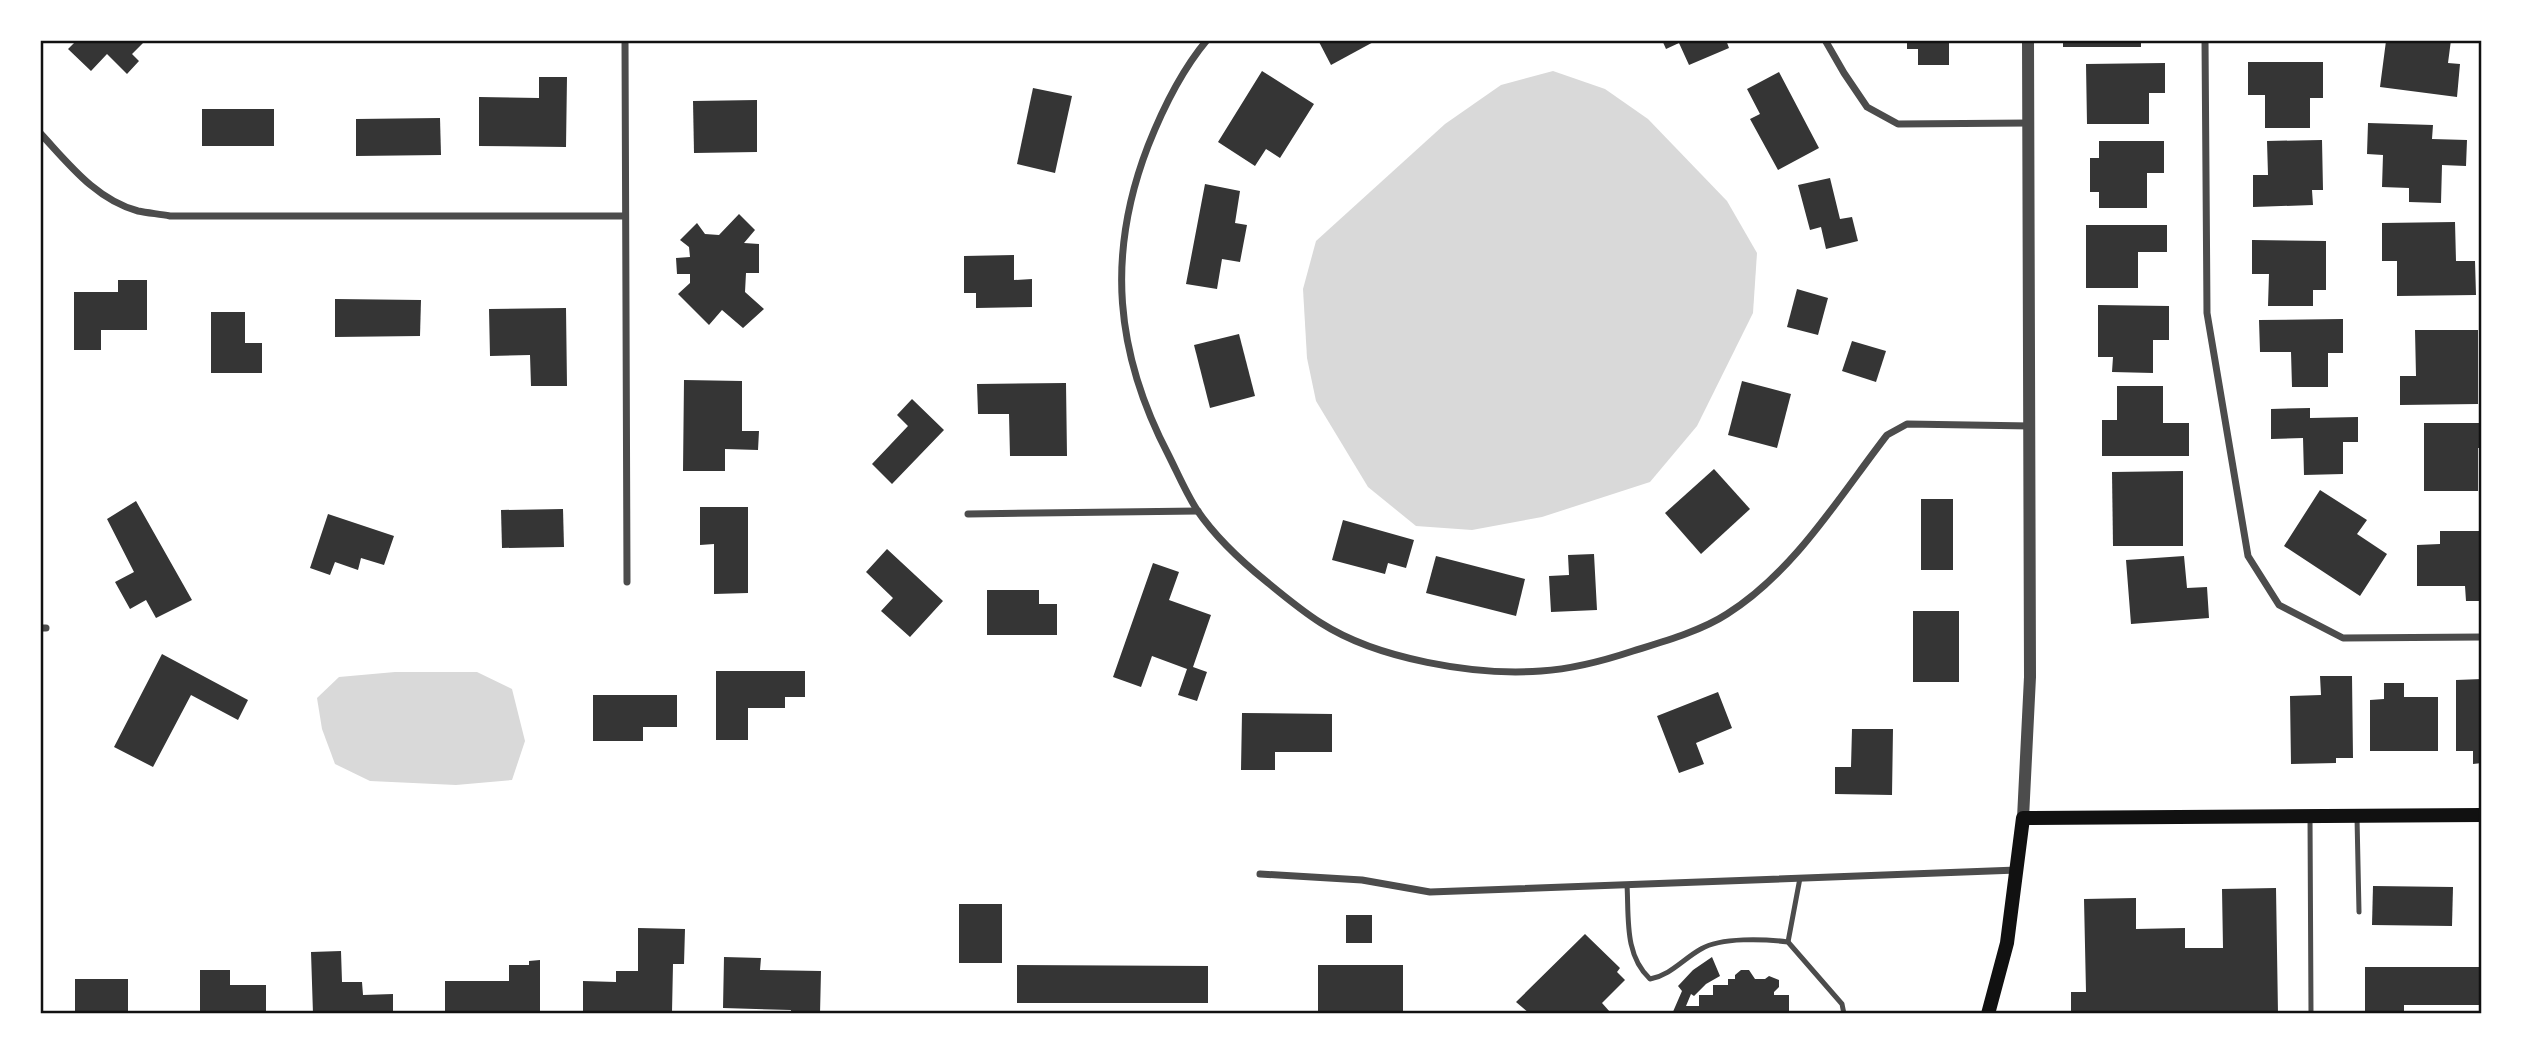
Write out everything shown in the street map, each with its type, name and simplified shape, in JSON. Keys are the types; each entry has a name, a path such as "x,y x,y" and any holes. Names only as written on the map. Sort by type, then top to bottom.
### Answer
{"main road":[{"path":"1988,1014 2007,943 2023,818 2482,816"}],"street":[{"path":"625,40 627,582"},
{"path":"1206,40 1191,59 1160,116 1134,182 1122,243 1121,307 1130,357 1148,415 1198,511 1236,557 1269,584 1322,624 1363,644 1424,662 1492,671 1540,671 1592,664 1663,642 1725,616 1777,576 1887,435 1907,424 2031,426"},
{"path":"1825,40 1867,107 1898,124 2029,123"},
{"path":"2023,818 2030,677 2028,40"},
{"path":"2205,40 2207,313 2248,556 2279,605 2343,639 2482,637"},
{"path":"40,133 81,178 107,197 136,210 170,216 625,216"},
{"path":"968,514 1198,511"},
{"path":"1260,874 1363,880 1430,892 2018,870"}],"lane":[{"path":"2311,816 2311,1014"},
{"path":"2357,816 2359,912"},
{"path":"1788,942 1800,878"},
{"path":"1627,885 1630,944 1639,968 1650,979 1663,976 1703,947 1753,938 1788,942 1842,1004 1844,1014"}],"shaded area":[{"path":"1553,71 1605,89 1648,119 1727,201 1757,253 1753,313 1697,426 1650,482 1542,517 1472,530 1416,526 1368,487 1316,401 1307,358 1303,289 1316,241 1445,124 1501,85"},
{"path":"395,672 477,672 512,689 525,741 512,780 456,785 370,781 335,764 322,729 317,698 339,677"}],"building":[{"path":"77,40 139,40 143,43 132,54 139,61 127,74 107,54 91,71 68,49"},
{"path":"1318,40 1377,40 1331,65"},
{"path":"1662,40 1726,40 1729,48 1689,65 1679,43 1666,49"},
{"path":"1907,40 1949,40 1949,65 1918,65 1918,49 1907,49"},
{"path":"2063,40 2141,40 2141,47 2063,47"},
{"path":"2451,40 2448,63 2460,64 2457,97 2380,87 2386,41"},
{"path":"2248,62 2323,62 2323,98 2310,98 2310,128 2265,128 2265,95 2248,95"},
{"path":"2165,63 2165,93 2149,93 2149,124 2087,124 2086,64"},
{"path":"1262,71 1314,104 1280,158 1266,149 1255,166 1218,142"},
{"path":"1779,72 1819,148 1778,170 1750,119 1760,114 1747,89"},
{"path":"539,77 567,77 566,147 479,146 479,97 539,98"},
{"path":"1033,88 1072,96 1055,173 1017,164"},
{"path":"757,100 757,152 694,153 693,101"},
{"path":"202,109 274,109 274,146 202,146"},
{"path":"440,118 441,155 356,156 356,119"},
{"path":"2368,123 2433,125 2432,139 2467,140 2466,166 2442,165 2441,203 2409,202 2409,188 2382,187 2383,155 2367,154"},
{"path":"2322,140 2323,190 2312,190 2313,205 2253,207 2253,175 2268,175 2267,141"},
{"path":"2099,141 2164,141 2164,173 2147,173 2147,208 2099,208 2099,192 2090,192 2090,158 2099,158"},
{"path":"1830,178 1840,219 1852,217 1858,241 1826,249 1821,227 1810,230 1798,185"},
{"path":"1205,184 1240,191 1235,223 1247,225 1240,262 1222,259 1217,289 1186,284"},
{"path":"739,214 755,230 744,243 759,244 759,273 746,273 745,292 764,309 743,328 722,310 709,325 678,294 690,283 690,274 677,274 676,258 690,257 689,247 680,240 697,223 705,234 719,235"},
{"path":"2455,222 2456,261 2475,261 2476,295 2397,296 2397,261 2382,261 2382,223"},
{"path":"2086,225 2167,225 2167,252 2138,252 2138,288 2086,288"},
{"path":"2252,240 2326,241 2326,290 2313,290 2313,306 2268,306 2269,274 2252,274"},
{"path":"1014,255 1014,280 1032,279 1032,307 976,308 976,293 964,293 964,256"},
{"path":"118,280 147,280 147,330 101,330 101,350 74,350 74,292 118,292"},
{"path":"1797,289 1828,298 1818,335 1787,327"},
{"path":"335,299 421,300 420,336 335,337"},
{"path":"2098,305 2169,306 2169,340 2153,340 2153,373 2112,372 2113,357 2098,357"},
{"path":"566,308 567,386 531,386 530,355 490,356 489,309"},
{"path":"211,312 245,312 245,343 262,343 262,373 211,373"},
{"path":"2343,319 2343,353 2328,353 2328,387 2292,387 2291,352 2260,352 2259,320"},
{"path":"2415,330 2478,330 2478,404 2400,405 2400,376 2416,376"},
{"path":"1239,334 1255,396 1210,408 1194,345"},
{"path":"1852,341 1886,351 1876,382 1842,371"},
{"path":"684,380 742,381 742,431 759,431 758,450 725,449 725,471 683,471"},
{"path":"1742,381 1791,394 1777,448 1728,435"},
{"path":"1066,383 1067,456 1010,456 1009,414 978,414 977,384"},
{"path":"2117,386 2163,386 2163,423 2189,423 2189,456 2102,456 2102,420 2117,420"},
{"path":"912,399 944,430 892,484 872,464 908,426 897,415"},
{"path":"2310,408 2310,418 2358,417 2358,442 2343,442 2343,474 2304,475 2303,438 2271,439 2271,409"},
{"path":"2424,423 2482,423 2482,448 2478,448 2478,491 2424,491"},
{"path":"1714,469 1750,509 1701,554 1665,513"},
{"path":"2183,471 2183,546 2113,546 2112,472"},
{"path":"2320,490 2367,520 2357,534 2387,554 2360,596 2284,546"},
{"path":"1921,499 1953,499 1953,570 1921,570"},
{"path":"136,501 192,600 156,618 146,600 130,609 115,582 134,572 107,519"},
{"path":"700,507 748,507 748,593 714,594 714,544 700,545"},
{"path":"563,509 564,547 502,548 501,510"},
{"path":"328,514 394,536 384,565 361,558 358,570 335,562 330,575 310,568"},
{"path":"1343,520 1414,540 1406,568 1388,563 1385,574 1332,560"},
{"path":"2440,531 2482,531 2482,601 2466,601 2465,586 2417,586 2417,545 2440,544"},
{"path":"887,549 943,601 910,637 881,611 893,598 866,572"},
{"path":"1594,554 1597,610 1551,612 1549,576 1569,575 1568,555"},
{"path":"1436,556 1525,579 1516,616 1426,593"},
{"path":"2184,556 2187,588 2207,587 2209,618 2131,624 2126,560"},
{"path":"1153,563 1179,572 1169,600 1211,615 1193,667 1207,672 1197,701 1178,695 1187,669 1152,656 1141,687 1113,677"},
{"path":"987,590 1039,590 1039,604 1057,604 1057,635 987,635"},
{"path":"1913,611 1959,611 1959,682 1913,682"},
{"path":"162,654 248,700 238,720 191,695 153,767 114,747"},
{"path":"716,671 805,671 805,697 785,697 785,708 748,708 748,740 716,740"},
{"path":"2320,676 2352,676 2353,758 2336,758 2336,763 2291,764 2290,696 2321,695"},
{"path":"2482,679 2482,763 2473,764 2473,751 2456,751 2456,680"},
{"path":"2384,683 2404,683 2404,697 2438,697 2438,751 2370,751 2370,700 2384,699"},
{"path":"1718,692 1732,728 1696,743 1704,764 1679,773 1657,716"},
{"path":"593,695 677,695 677,727 643,727 643,741 593,741"},
{"path":"1242,713 1332,714 1332,752 1275,752 1275,770 1241,770"},
{"path":"1852,729 1893,729 1892,795 1835,794 1835,767 1851,767"},
{"path":"2373,886 2453,887 2452,926 2372,925"},
{"path":"2276,888 2278,1014 2071,1014 2071,992 2086,992 2084,899 2136,898 2136,929 2185,928 2185,948 2223,948 2222,889"},
{"path":"959,904 1002,904 1002,963 959,963"},
{"path":"1346,915 1372,915 1372,943 1346,943"},
{"path":"638,928 685,929 684,964 673,964 672,1012 583,1014 583,981 616,982 616,971 638,971"},
{"path":"1585,934 1620,968 1617,972 1625,980 1602,1003 1610,1012 1530,1014 1516,1002"},
{"path":"341,951 342,982 362,982 363,995 393,994 393,1014 313,1014 311,952"},
{"path":"724,957 761,958 760,970 821,971 820,1014 791,1014 791,1010 723,1008"},
{"path":"1712,957 1720,976 1706,984 1694,996 1691,994 1686,1006 1699,1006 1699,995 1713,995 1713,985 1728,985 1728,979 1735,979 1735,975 1741,970 1749,970 1755,979 1769,976 1779,980 1779,987 1774,995 1789,995 1789,1014 1672,1014 1682,991 1678,986 1693,970"},
{"path":"540,960 540,1014 445,1014 445,981 509,981 509,965 529,965 529,961"},
{"path":"1017,965 1208,966 1208,1003 1017,1003"},
{"path":"1318,965 1403,965 1403,1014 1318,1014"},
{"path":"2365,967 2482,967 2482,1005 2404,1005 2404,1014 2365,1014"},
{"path":"200,970 230,970 230,985 266,985 266,1014 200,1014"},
{"path":"75,979 128,979 128,1014 75,1014"}]}
